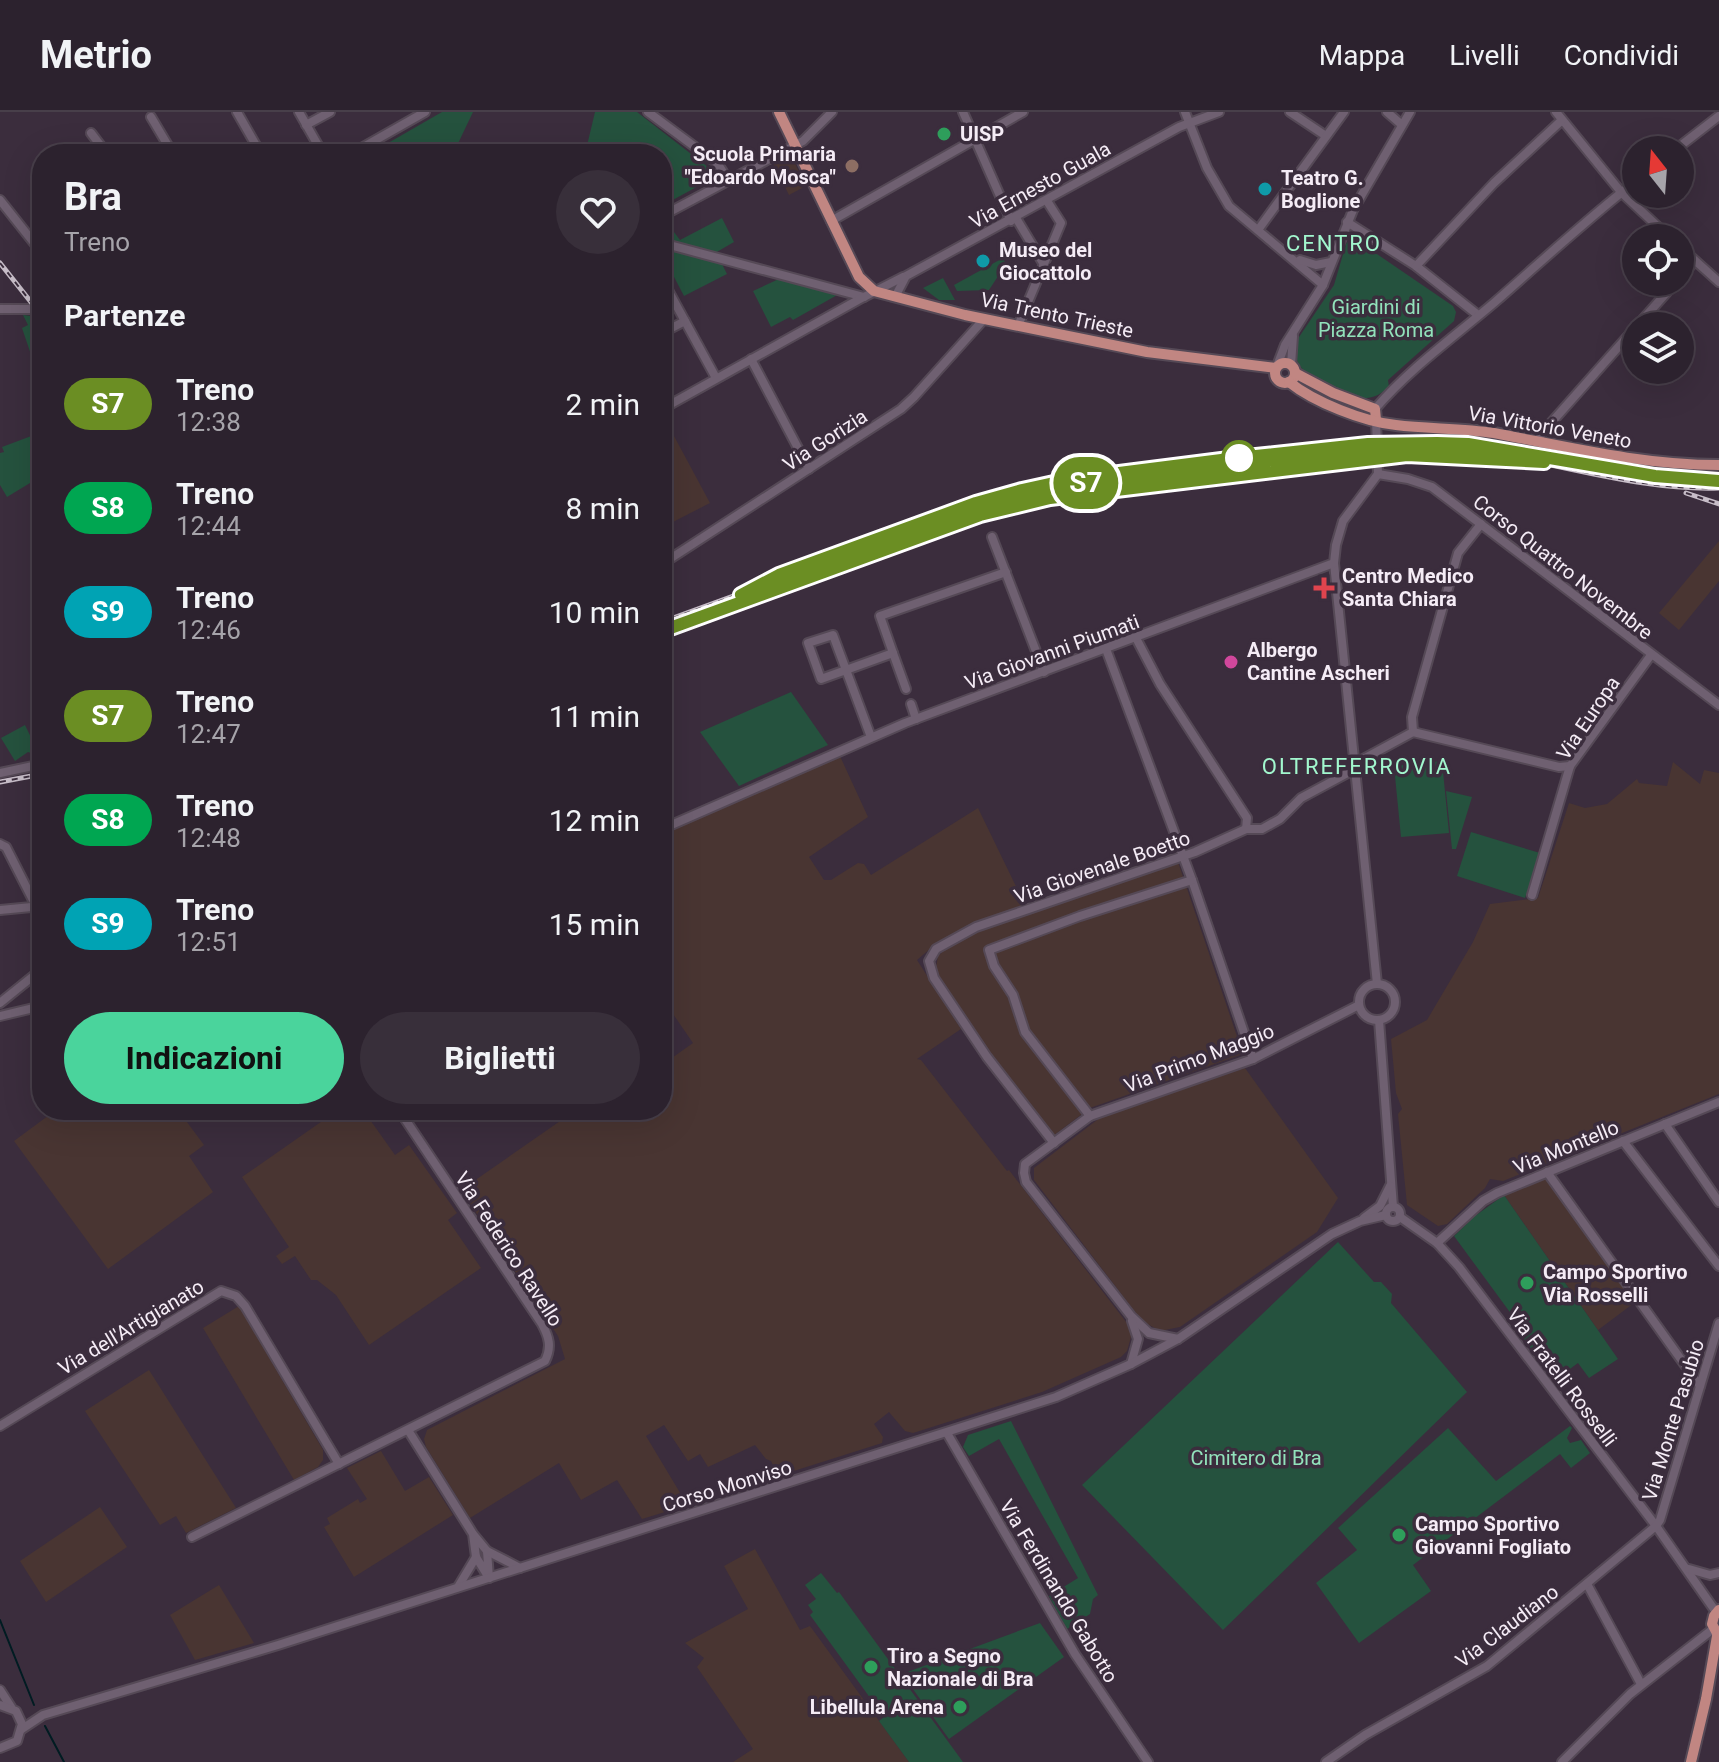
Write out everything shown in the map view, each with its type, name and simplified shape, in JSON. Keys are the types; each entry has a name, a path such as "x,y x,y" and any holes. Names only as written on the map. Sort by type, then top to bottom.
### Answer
{"main road":[{"path":"779,112 869,294"},
{"name":"Via Trento Trieste","path":"869,294 1139,350 1277,370 1283,382 1291,373"},
{"path":"1277,370 1285,363 1304,394 1358,416 1376,415"},
{"path":"1291,373 1376,415"},
{"name":"Via Vittorio Veneto","path":"1376,415 1393,425 1477,431 1639,460 1719,465"},
{"path":"1691,1762 1706,1699 1716,1634 1712,1620 1718,1611"},
{"path":"1706,1699 1719,1664"}],"street":[{"path":"237,112 255,144"},
{"path":"299,112 317,144"},
{"path":"306,125 330,112"},
{"path":"369,144 425,112"},
{"path":"648,112 718,164 728,180"},
{"path":"672,211 803,141 832,112"},
{"path":"963,112 1014,219 1043,263"},
{"path":"831,221 1023,112"},
{"path":"1185,112 1207,168 1229,206 1323,285"},
{"name":"Via Ernesto Guala","path":"672,403 1179,127 1219,112"},
{"path":"1290,112 1326,136"},
{"path":"1258,230 1344,112"},
{"path":"1387,112 1402,125"},
{"path":"1277,370 1285,345 1323,285 1347,222 1410,112"},
{"path":"1416,266 1559,116 1621,192 1655,224"},
{"path":"1693,136 1719,116"},
{"path":"151,117 167,144"},
{"path":"91,133 99,144"},
{"path":"1377,984 1352,769 1334,563 1338,534 1343,521 1378,474 1376,415 1442,344 1621,192"},
{"path":"0,200 32,240"},
{"path":"1018,326 1061,223 1047,201"},
{"path":"1347,222 1416,266 1478,315"},
{"path":"672,245 869,294"},
{"path":"1292,257 1308,264 1331,262"},
{"path":"1695,261 1719,282"},
{"path":"895,297 906,276"},
{"path":"1649,312 1663,296"},
{"path":"672,302 716,378"},
{"path":"0,309 32,309"},
{"name":"Via Gorizia","path":"672,558 889,417 914,397 984,319"},
{"path":"672,328 685,321"},
{"path":"1291,373 1290,347 1294,331"},
{"path":"1537,442 1622,342"},
{"path":"751,359 809,469"},
{"path":"1358,416 1368,426 1376,443"},
{"name":"Corso Quattro Novembre","path":"1378,474 1425,483 1719,705"},
{"path":"1481,524 1458,553 1412,717 1413,732 1559,767 1570,766"},
{"path":"992,537 1044,672"},
{"name":"Via Giovanni Piumati","path":"672,825 916,719 1334,563"},
{"path":"906,689 880,616 1006,572"},
{"path":"871,737 847,670 833,635 808,643 821,679 847,670 893,653"},
{"path":"1136,638 1160,684 1247,818 1246,829"},
{"path":"1106,649 1192,880 1253,1059"},
{"name":"Via Europa","path":"1532,895 1570,766 1651,655"},
{"path":"911,704 916,719"},
{"name":"Via Giovenale Boetto","path":"1054,1143 987,1057 931,970 929,961 936,949 976,927 1195,852 1246,829 1262,829 1280,819 1301,798 1413,732"},
{"path":"0,773 32,766"},
{"path":"0,844 6,847 32,893"},
{"path":"1090,1116 1025,1032 1013,995 994,966 989,950 1080,916 1192,880"},
{"path":"0,910 32,907"},
{"path":"0,1003 32,977"},
{"path":"1377,984 1390,990 1395,1001 1389,1016 1379,1020 1368,1018 1359,1005 1364,989 1377,984"},
{"name":"Via Primo Maggio","path":"1149,1333 1131,1316 1026,1182 1025,1164 1090,1116 1253,1059 1359,1005"},
{"path":"0,1016 32,1008"},
{"path":"1379,1020 1393,1207"},
{"name":"Via Montello","path":"1437,1243 1483,1201 1515,1185 1719,1102"},
{"name":"Via Federico Ravello","path":"406,1120 542,1324 550,1342 545,1361 408,1430"},
{"path":"1665,1124 1719,1202"},
{"path":"1623,1141 1719,1266"},
{"path":"1547,1172 1700,1386"},
{"path":"1360,1221 1380,1206 1392,1181"},
{"path":"1393,1207 1400,1210 1400,1217 1392,1221 1386,1215 1387,1210 1393,1207"},
{"name":"Corso Monviso","path":"0,1748 17,1741 22,1729 43,1715 252,1653 1056,1397 1178,1339 1332,1234 1360,1221 1386,1215"},
{"name":"Via Fratelli Rosselli","path":"1400,1217 1437,1243 1469,1280 1718,1611"},
{"name":"Via dell'Artigianato","path":"0,1426 221,1291 236,1296 245,1306 339,1464"},
{"name":"Via Primo Maggio","path":"1131,1316 1138,1339"},
{"name":"Via Monte Pasubio","path":"1656,1526 1719,1323"},
{"path":"1149,1333 1178,1339"},
{"path":"1149,1333 1153,1353"},
{"path":"1131,1364 1138,1339 1153,1353"},
{"path":"192,1537 408,1430 473,1534 487,1551 520,1568"},
{"name":"Via Ferdinando Gabotto","path":"947,1433 1075,1654 1148,1762"},
{"name":"Via Claudiano","path":"1326,1762 1365,1735 1487,1666 1656,1526"},
{"path":"473,1534 476,1557 489,1578"},
{"path":"487,1551 489,1578"},
{"path":"457,1588 476,1557"},
{"path":"1687,1569 1710,1575 1719,1573"},
{"path":"1587,1584 1641,1684"},
{"path":"1562,1762 1641,1684 1716,1634"},
{"path":"0,1690 15,1711 22,1729"},
{"name":"Corso Monviso","path":"0,1705 15,1711 43,1715"}],"shaded area":[{"path":"792,157 800,174 798,181 802,188 789,195 773,163"},
{"path":"672,432 710,503 672,521"},
{"path":"1719,541 1719,581 1679,630 1659,613"},
{"path":"839,754 868,817 809,857 824,880 831,880 858,863 864,864 871,875 978,808 1026,907 958,931 938,942 917,960 961,1029 917,1059 921,1060 1009,1170 1130,1327 1127,1351 1121,1357 1042,1392 913,1433 905,1431 889,1412 874,1424 883,1437 882,1443 778,1476 771,1461 755,1445 708,1467 700,1454 688,1461 664,1425 646,1436 685,1501 679,1503 678,1508 642,1519 617,1480 581,1500 559,1463 470,1518 426,1447 424,1439 427,1430 565,1359 558,1336 461,1190 562,1120 672,1120 672,1058 693,1043 672,1013 672,830"},
{"path":"1673,762 1700,784 1704,770 1719,773 1719,1094 1503,1181 1490,1179 1485,1188 1447,1224 1438,1226 1407,1205 1398,1114 1402,1109 1396,1093 1391,1039 1427,1020 1473,942 1490,904 1538,898 1569,803 1585,808 1607,804 1637,779 1639,783 1667,786"},
{"path":"1177,859 1243,1054 1090,1108 1053,1136 989,1055 939,978 936,968 938,956 953,942 974,931"},
{"path":"1245,1068 1338,1198 1317,1232 1180,1327 1160,1331 1142,1321 1034,1180 1034,1168 1101,1117"},
{"path":"42,1120 185,1120 204,1145 189,1156 213,1192 108,1269 14,1141"},
{"path":"324,1120 370,1120 395,1155 409,1145 457,1213 448,1220 481,1268 369,1345 336,1295 317,1280 311,1280 295,1256 282,1264 276,1256 289,1247 242,1177"},
{"path":"1546,1178 1634,1303 1598,1330 1504,1195"},
{"path":"239,1306 323,1450 323,1460 318,1467 294,1480 203,1328"},
{"path":"149,1370 236,1508 186,1533 176,1516 160,1525 85,1411"},
{"path":"381,1451 405,1491 429,1477 453,1515 354,1577 324,1527 330,1524 327,1518 358,1499 360,1503 367,1499 347,1468"},
{"path":"100,1507 127,1547 46,1602 20,1561"},
{"path":"755,1549 800,1630 810,1626 909,1762 733,1762 753,1749 697,1667 704,1658 685,1643 748,1609 724,1566"},
{"path":"219,1585 254,1643 195,1660 170,1615"}],"green space":[{"path":"442,112 473,112 458,144 386,144"},
{"path":"595,112 637,112 713,171 715,177 672,200 672,144 587,144"},
{"path":"722,218 734,242 715,253 672,240 672,229 680,240"},
{"name":"Giardini di Piazza Roma","path":"1352,237 1453,306 1456,312 1454,321 1388,380 1389,387 1367,398 1344,395 1319,383 1308,375 1295,355 1295,343 1334,285 1346,244"},
{"path":"672,250 721,262 727,274 684,296 672,273"},
{"path":"1003,258 1006,264 989,290 957,291 954,285"},
{"path":"781,278 839,294 793,320 790,317 771,327 753,291"},
{"path":"943,278 955,300 939,300 923,288"},
{"path":"23,315 32,316 32,358 22,328 28,325"},
{"path":"32,436 32,482 7,497 0,485 2,447"},
{"path":"791,692 828,745 739,786 700,732"},
{"path":"25,725 32,739 32,753 28,752 15,761 1,738"},
{"path":"1442,761 1449,833 1401,837 1394,766"},
{"path":"1446,791 1472,797 1456,849 1452,849"},
{"path":"1471,832 1540,853 1525,898 1457,876"},
{"name":"Campo Sportivo Via Rosselli","path":"1504,1195 1618,1359 1589,1378 1578,1363 1555,1380 1520,1334 1523,1330 1454,1236"},
{"name":"Cimitero di Bra","path":"1338,1242 1374,1282 1381,1282 1392,1294 1391,1303 1467,1392 1223,1630 1082,1485"},
{"path":"1011,1421 1098,1595 1093,1599 1090,1614 1067,1629 1049,1596 1078,1578 999,1439 969,1456 963,1447 968,1435"},
{"name":"Campo Sportivo Giovanni Fogliato","path":"1570,1426 1572,1428 1567,1438 1570,1443 1581,1440 1590,1453 1571,1468 1560,1454 1413,1565 1431,1591 1359,1643 1316,1583 1357,1550 1338,1528 1448,1428 1496,1481"},
{"name":"Tiro a Segno Nazionale di Bra","path":"821,1573 839,1592 963,1762 909,1762 879,1721 884,1717 810,1615 813,1612 808,1605 816,1599 805,1585"},
{"name":"Libellula Arena","path":"1040,1623 1064,1657 949,1739 902,1674"}],"waterway":[{"path":"0,1620 34,1705"},
{"path":"45,1726 64,1762"}],"railway":[{"path":"0,263 32,303"},
{"path":"672,618 1004,500 1093,482 1276,458 1368,449 1461,450 1654,484 1719,488"},
{"path":"1686,493 1719,504"},
{"path":"0,782 32,776"}],"train":[{"name":"S7","path":"672,627 980,515 1050,498 1407,455 1544,462 1465,450 1376,448 1073,484 975,508 741,595 779,575 976,503 1072,479 1340,446 1407,442 1468,444 1655,476 1719,481"}],"place":[{"name":"UISP","path":"944,134"},
{"name":"Scuola Primaria \"Edoardo Mosca\"","path":"852,166"},
{"name":"Teatro G. Boglione","path":"1265,189"},
{"name":"Museo del Giocattolo","path":"983,261"},
{"name":"Centro Medico Santa Chiara","path":"1324,588"},
{"name":"Albergo Cantine Ascheri","path":"1231,662"},
{"name":"Campo Sportivo Via Rosselli","path":"1527,1283"},
{"name":"Campo Sportivo Giovanni Fogliato","path":"1399,1535"},
{"name":"Tiro a Segno Nazionale di Bra","path":"871,1667"},
{"name":"Libellula Arena","path":"960,1707"}],"district":[{"name":"CENTRO","path":"1334,243"},
{"name":"OLTREFERROVIA","path":"1357,766"}]}
